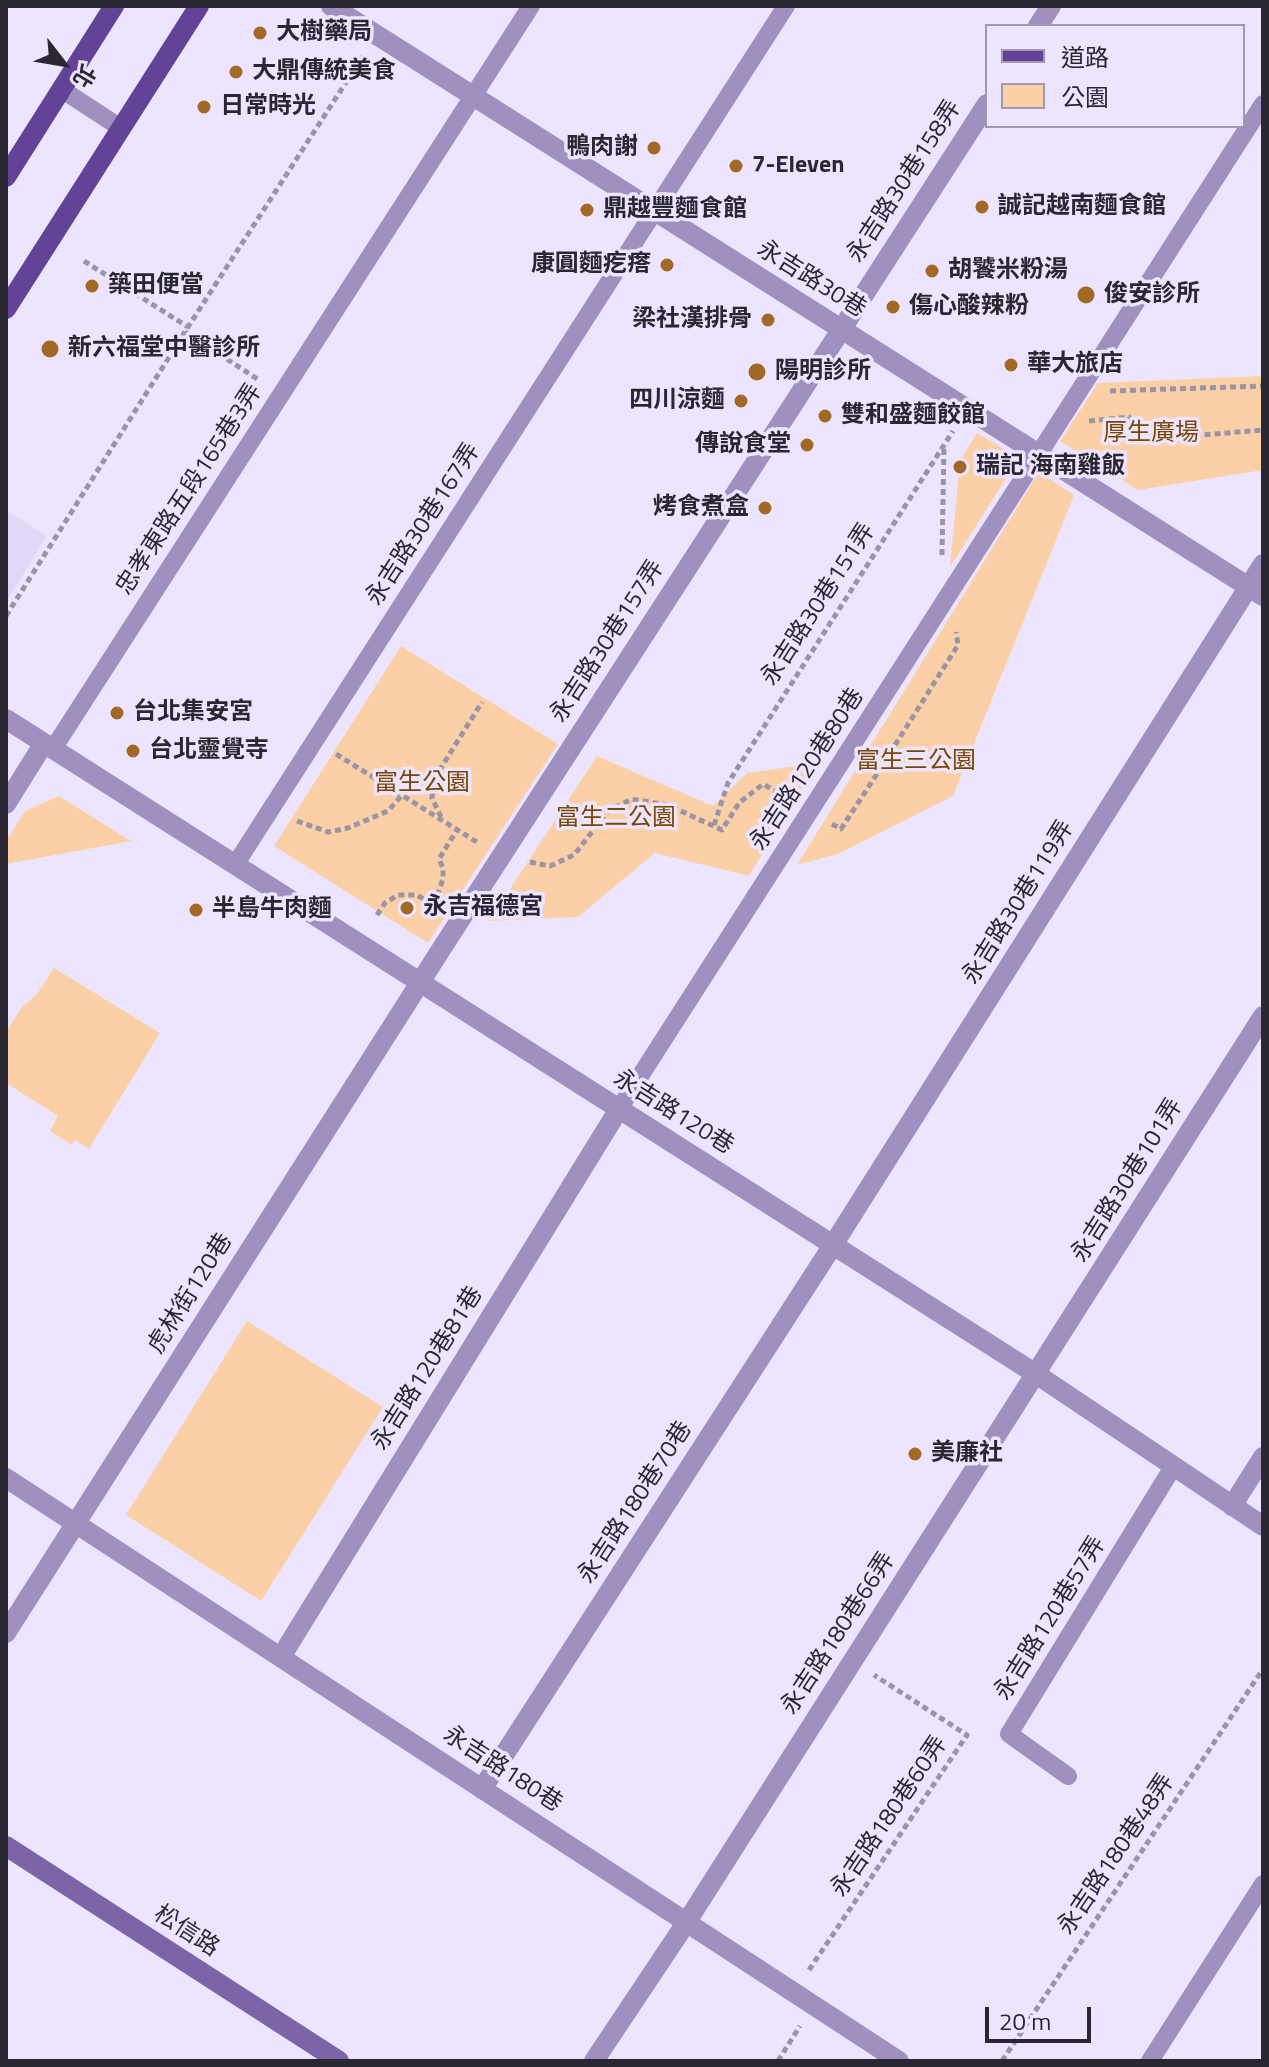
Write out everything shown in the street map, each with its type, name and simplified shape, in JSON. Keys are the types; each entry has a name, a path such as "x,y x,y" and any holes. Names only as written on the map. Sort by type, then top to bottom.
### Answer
{"main road":[{"path":"6,177 114,6"},
{"path":"6,309 199,6"}],"street":[{"name":"永吉路30巷","path":"331,6 1256,592"},
{"path":"1039,24 1051,6"},
{"name":"永吉路30巷158弄","path":"839,329 985,107"},
{"name":"永吉路30巷157弄","path":"421,983 839,329"},
{"name":"永吉路30巷119弄","path":"833,1245 1256,592 1263,564"},
{"name":"永吉路120巷","path":"6,719 1036,1374 1263,1526"},
{"path":"6,804 48,746"},
{"name":"虎林街120巷","path":"6,1633 421,983"},
{"name":"永吉路30巷101弄","path":"1036,1374 1263,1016"},
{"name":"永吉路120巷81巷","path":"281,1657 619,1109"},
{"name":"永吉路180巷70巷","path":"482,1789 833,1245"},
{"name":"永吉路180巷66弄","path":"594,2061 686,1923 1036,1374"},
{"path":"1232,1506 1263,1457"},
{"name":"永吉路180巷","path":"6,1478 899,2061"},
{"name":"松信路","path":"6,1846 339,2061"}],"lane":[{"name":"忠孝東路五段165巷3弄","path":"48,746 531,6"},
{"name":"永吉路30巷167弄","path":"235,865 786,6"},
{"path":"61,89 121,128"},
{"name":"永吉路120巷80巷","path":"619,1109 1263,104"},
{"name":"永吉路120巷57弄","path":"1068,1776 1009,1734 1173,1467"},
{"path":"1150,2061 1259,1891"}],"path":[{"path":"6,616 376,35"},
{"path":"84,261 280,393"},
{"path":"1102,391 1263,386"},
{"name":"永吉路30巷151弄","path":"714,825 728,783 966,410"},
{"path":"1088,412 1081,422 1129,417 1129,441 1263,430"},
{"path":"941,607 944,444"},
{"path":"443,821 432,798 434,779 482,702"},
{"path":"297,821 328,832 348,828 388,811 411,785 434,779"},
{"path":"434,906 443,879 439,859 457,830"},
{"path":"377,915 385,903 398,895 417,895 441,911"},
{"name":"永吉路180巷60弄","path":"794,1992 967,1735 853,1661"},
{"name":"永吉路180巷48弄","path":"1002,2061 1263,1669"},
{"path":"778,2061 814,2006"}],"shaded area":[{"path":"6,510 47,536 6,602"}],"green space":[{"name":"厚生廣場","path":"1263,376 1263,470 1138,490 1060,441 1098,383"},
{"path":"977,433 1019,458 950,567 960,461"},
{"name":"富生三公園","path":"1039,472 1074,495 953,796 838,854 797,865"},
{"name":"富生公園","path":"401,646 558,744 428,943 274,846"},
{"name":"富生二公園","path":"597,756 713,806 747,773 817,763 749,876 655,853 578,917 489,921"},
{"path":"59,796 131,841 6,864 6,841 25,811"},
{"path":"54,968 160,1033 89,1149 75,1140 72,1145 50,1131 58,1116 6,1083 6,1032"},
{"path":"247,1321 383,1407 261,1601 126,1515"}],"place":[{"name":"大樹藥局","path":"260,33"},
{"name":"大鼎傳統美食","path":"236,72"},
{"name":"日常時光","path":"204,107"},
{"name":"鴨肉謝","path":"654,148"},
{"name":"7-Eleven","path":"736,166"},
{"name":"誠記越南麵食館","path":"982,207"},
{"name":"鼎越豐麵食館","path":"587,210"},
{"name":"康圓麵疙瘩","path":"667,265"},
{"name":"胡饕米粉湯","path":"932,271"},
{"name":"築田便當","path":"92,286"},
{"name":"俊安診所","path":"1086,295"},
{"name":"傷心酸辣粉","path":"893,307"},
{"name":"梁社漢排骨","path":"768,320"},
{"name":"新六福堂中醫診所","path":"50,349"},
{"name":"華大旅店","path":"1011,365"},
{"name":"陽明診所","path":"757,372"},
{"name":"四川涼麵","path":"741,401"},
{"name":"雙和盛麵餃館","path":"825,416"},
{"name":"傳說食堂","path":"807,445"},
{"name":"瑞記 海南雞飯","path":"960,467"},
{"name":"烤食煮盒","path":"765,508"},
{"name":"台北集安宮","path":"117,713"},
{"name":"台北靈覺寺","path":"133,751"},
{"name":"永吉福德宮","path":"407,908"},
{"name":"半島牛肉麵","path":"196,910"},
{"name":"美廉社","path":"915,1454"}]}
